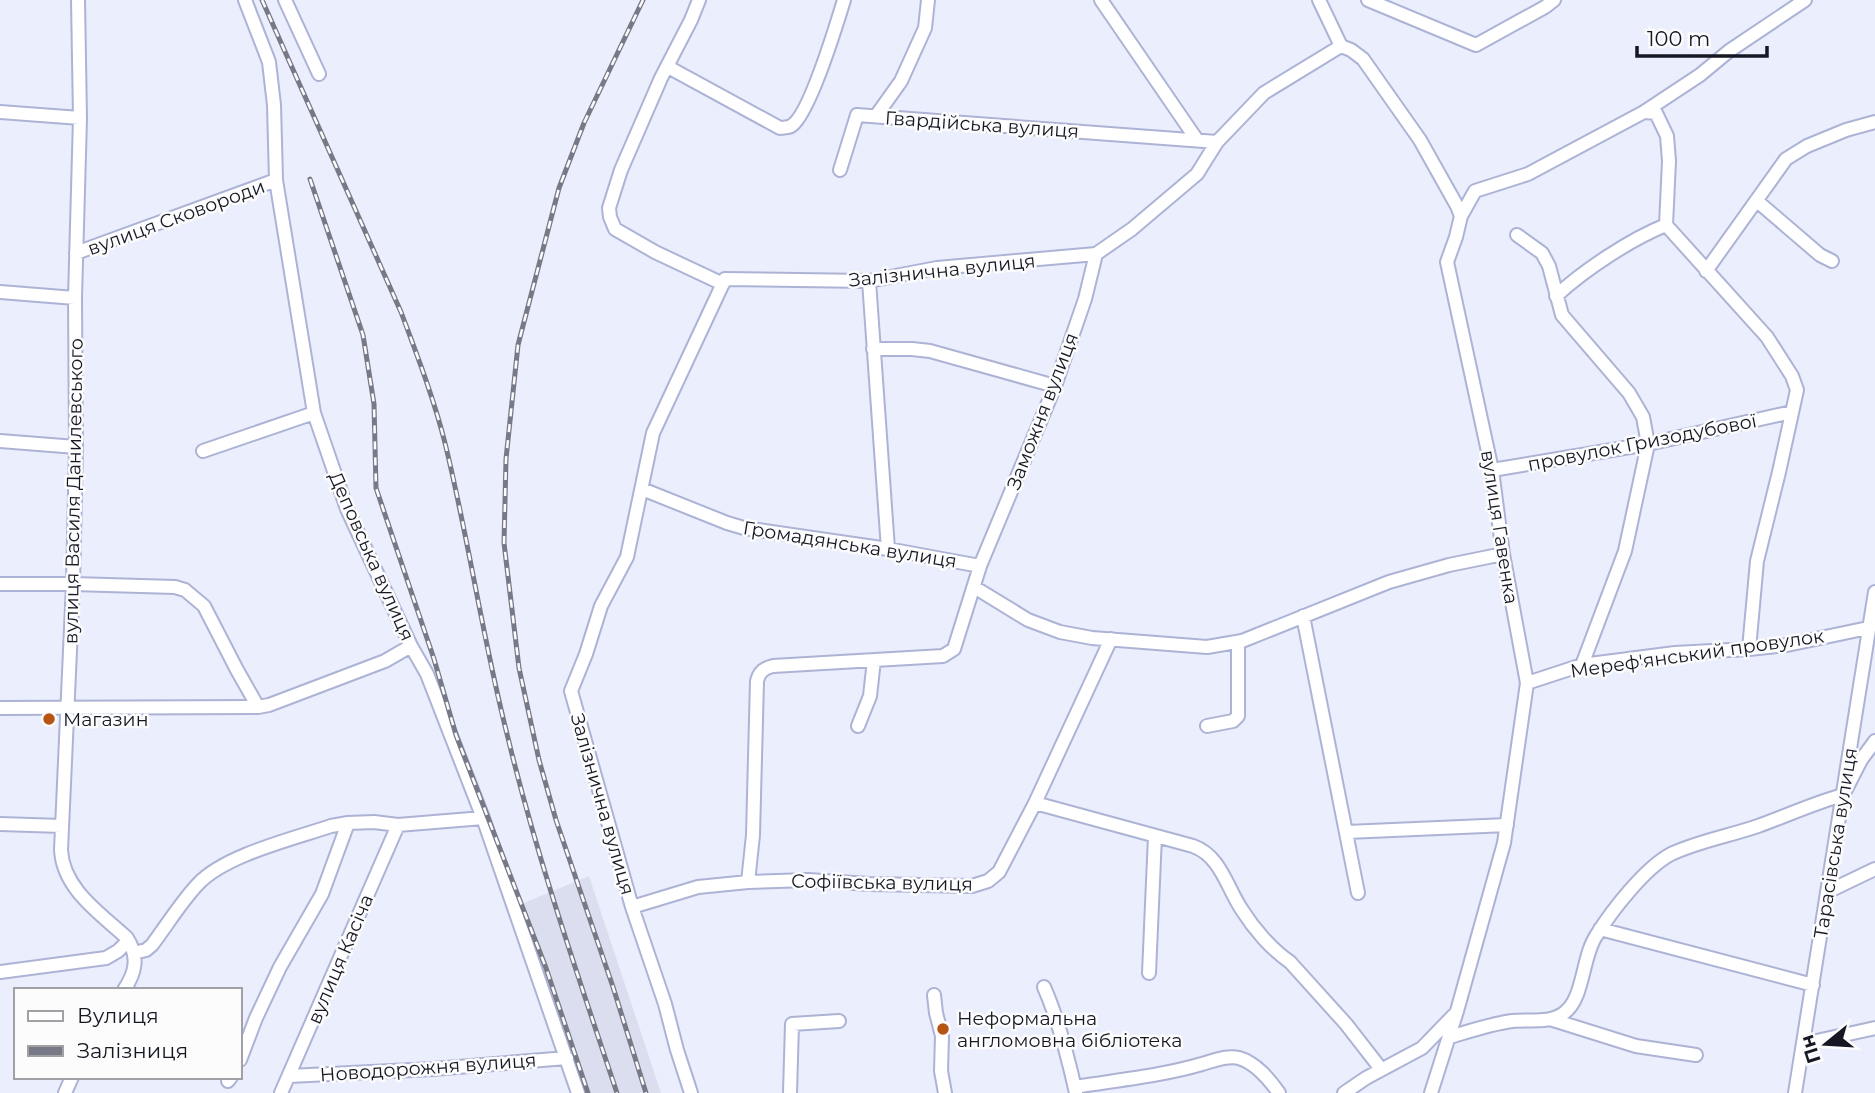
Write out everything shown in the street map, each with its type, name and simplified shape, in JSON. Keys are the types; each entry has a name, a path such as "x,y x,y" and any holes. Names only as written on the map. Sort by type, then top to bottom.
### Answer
{"street":[{"name":"вулиця Василя Данилевського","path":"78,0 80,118 75,298 76,447 61,858 73,887 128,941 134,953"},
{"name":"Деповська вулиця","path":"245,0 269,62 274,104 276,180 314,413 347,509 411,646 427,674 483,818 578,1093"},
{"path":"285,0 319,74"},
{"path":"699,0 621,170 609,208 615,229 655,252 723,284"},
{"path":"668,67 780,128 790,127 799,117 823,65 845,0"},
{"name":"Гвардійська вулиця","path":"876,116 901,80 925,28 928,0"},
{"path":"1101,0 1197,140"},
{"path":"1319,0 1341,46 1352,50 1363,59 1420,140 1461,216"},
{"path":"1368,0 1476,45 1554,0"},
{"path":"1461,216 1475,191 1528,174 1644,112 1805,0"},
{"path":"1096,254 1132,229 1197,174 1217,142 1264,93 1341,46"},
{"path":"0,112 80,118"},
{"path":"1644,112 1656,113 1667,136 1669,180 1666,225 1767,337 1792,376 1797,390 1757,561 1749,649"},
{"path":"840,170 857,115 876,116"},
{"name":"Гвардійська вулиця","path":"876,116 1217,142"},
{"path":"1706,271 1786,159 1846,130 1875,122"},
{"name":"вулиця Сковороди","path":"76,253 276,180"},
{"path":"1757,201 1820,256 1832,261"},
{"name":"вулиця Гавенка","path":"1431,1093 1450,1037 1504,843 1527,683 1503,554 1493,470 1447,262 1457,237 1461,216"},
{"path":"1556,296 1577,278 1642,235 1666,225"},
{"path":"1517,235 1542,253 1549,266 1562,315 1629,393 1643,417 1648,444 1625,551 1582,665"},
{"name":"Залізнична вулиця","path":"691,1093 665,1004 632,907 571,691 601,606 627,557 653,433 725,279 869,281 937,268 1096,254"},
{"name":"Заможня вулиця","path":"874,660 943,656 951,652 956,645 980,566 1055,386 1085,299 1096,254"},
{"path":"869,281 888,549"},
{"path":"0,292 75,298"},
{"path":"873,349 930,351 1055,386"},
{"name":"провулок Гризодубової","path":"1493,470 1648,444 1792,412"},
{"path":"203,451 314,413"},
{"path":"0,441 76,447"},
{"name":"Громадянська вулиця","path":"642,489 744,528 888,549 980,566"},
{"name":"Громадянська вулиця","path":"974,587 1028,620 1075,636 1207,646 1238,642 1398,579 1503,554"},
{"path":"0,584 175,587 185,590 204,606 258,707"},
{"name":"Тарасівська вулиця","path":"1794,1093 1875,592"},
{"path":"1303,616 1358,893"},
{"name":"Мереф'янський провулок","path":"1527,683 1582,665 1675,653 1787,645 1868,628"},
{"name":"Софіївська вулиця","path":"632,907 698,887 748,882 808,880 869,884 983,884 999,872 1035,803 1111,639"},
{"path":"1207,726 1233,721 1238,716 1238,642"},
{"path":"0,708 258,707 385,662 411,646"},
{"path":"748,882 753,835 758,675 767,667 773,666 874,660 870,696 858,726"},
{"path":"1550,1019 1568,1010 1575,1000 1587,954 1600,929 1651,868 1670,855 1701,842 1766,823 1843,795 1861,760 1875,741"},
{"path":"1035,803 1201,849 1213,859 1247,917 1337,1014 1381,1069"},
{"path":"125,988 134,971 134,953 149,948 197,885 216,869 249,854 331,826 374,822 398,825 483,818"},
{"path":"242,1055 280,967 322,894 348,823"},
{"path":"0,824 62,826"},
{"name":"вулиця Касіча","path":"281,1093 398,825"},
{"path":"1347,832 1507,825"},
{"path":"1149,973 1155,836"},
{"path":"1827,892 1875,869"},
{"path":"1600,929 1813,985"},
{"path":"0,972 106,958 128,941"},
{"path":"1044,987 1070,1064 1075,1090 1237,1057 1265,1074 1279,1093"},
{"path":"934,995 942,1036 941,1071 945,1093"},
{"path":"1344,1093 1381,1069 1422,1048 1457,1011"},
{"path":"1450,1037 1512,1021 1550,1019 1636,1046 1696,1055"},
{"path":"790,1093 792,1024 839,1021"},
{"path":"1803,1044 1875,1028"},
{"path":"1422,1048 1429,1049 1436,1056 1440,1067"},
{"name":"Новодорожня вулиця","path":"289,1076 433,1069 567,1058"}],"shaded area":[{"path":"589,876 661,1093 585,1093 519,905"}],"railway":[{"path":"262,0 401,312 441,427 519,783 559,917 617,1093"},
{"path":"643,0 584,123 559,188 518,345 506,459 504,543 519,668 539,760 556,820 646,1093"},
{"path":"310,179 363,335 374,404 376,488 434,659 456,735 546,968 588,1093"}],"place":[{"name":"Магазин","path":"49,719"},
{"name":"Неформальна англомовна бібліотека","path":"943,1029"}]}
